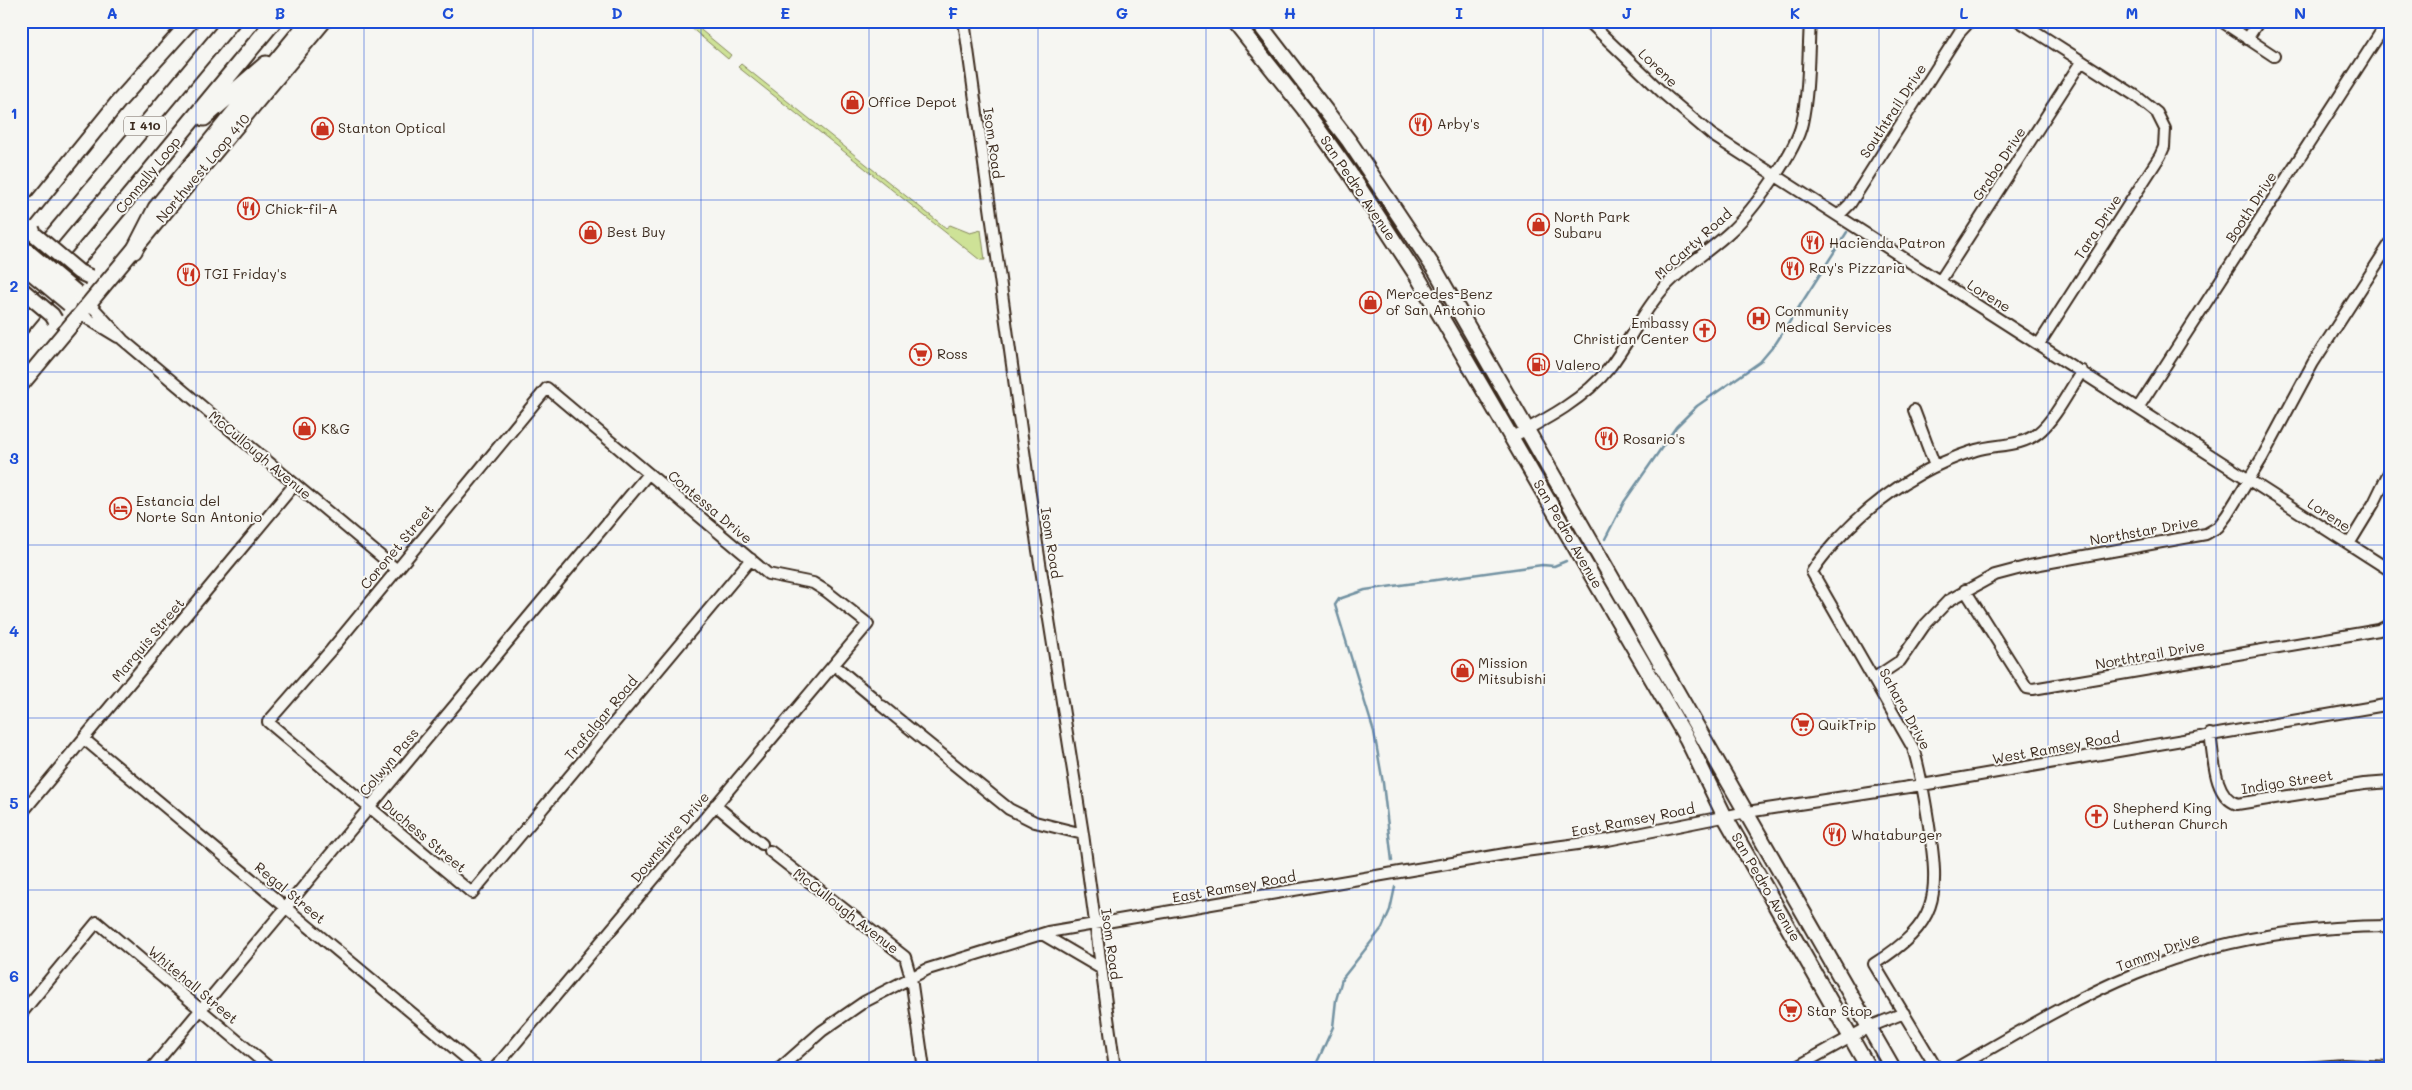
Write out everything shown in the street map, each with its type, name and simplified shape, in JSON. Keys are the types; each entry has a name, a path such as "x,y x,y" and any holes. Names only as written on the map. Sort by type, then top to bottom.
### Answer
{"highway":[{"name":"I 410","path":"21,274 232,21"},
{"name":"Connally Loop","path":"22,326 274,21"},
{"path":"171,147 273,58 309,21"},
{"path":"134,251 156,208 309,21"}],"main road":[{"path":"120,268 105,275 90,277 79,272 26,225 35,205 119,101 191,21"},
{"name":"Northwest Loop 410","path":"21,385 324,21"},
{"name":"San Pedro Avenue","path":"1234,21 1299,102 1349,172 1420,279 1690,745 1725,817 1870,1069"},
{"name":"San Pedro Avenue","path":"1257,21 1349,141 1436,270 1893,1069"},
{"name":"McCullough Avenue","path":"21,246 73,299"},
{"name":"McCullough Avenue","path":"21,264 85,308"},
{"path":"21,289 52,314 56,330 52,349"},
{"path":"1628,637 1642,629"}],"street":[{"name":"Isom Road","path":"964,21 1037,544 1083,834 1115,1069"},
{"name":"Lorene","path":"1588,21 1666,95 1712,135 2391,571"},
{"name":"McCarty Road","path":"1512,437 1570,403 1597,381 1614,361 1662,290 1675,276 1734,228 1775,174 1789,152 1802,125 1810,21"},
{"name":"Southtrail Drive","path":"1839,215 1850,204 1959,33 1970,21"},
{"path":"2019,21 2081,62"},
{"path":"2221,21 2274,56"},
{"path":"2247,39 2259,21"},
{"name":"Booth Drive","path":"2138,408 2388,21"},
{"name":"Tara Drive","path":"2039,344 2160,156 2165,140 2162,120 2157,113 2136,96 2081,62"},
{"name":"Grabo Drive","path":"1940,281 2081,62"},
{"name":"Northstar Drive","path":"1873,680 1900,660 1936,613 1965,590 2009,570 2206,534 2218,527 2248,480 2313,363 2391,242"},
{"name":"McCullough Avenue","path":"85,308 396,569"},
{"path":"1914,410 1935,466 1980,449 2027,440 2038,433 2082,371"},
{"name":"Contessa Drive","path":"547,388 768,574 814,583 868,624"},
{"name":"Coronet Street","path":"268,722 331,650 547,388"},
{"name":"Sahara Drive","path":"1904,1014 1874,964 1896,950 1914,934 1926,917 1932,901 1935,869 1922,785 1913,748 1812,572 1830,548 1869,508 1900,485 1935,466"},
{"path":"2349,544 2374,503 2391,468"},
{"name":"Colwyn Pass","path":"151,1069 648,474"},
{"name":"Marquis Street","path":"21,814 295,484"},
{"name":"Trafalgar Road","path":"472,894 751,559"},
{"name":"Northtrail Drive","path":"1965,590 2027,688 2033,689 2379,630 2391,624"},
{"name":"Downshire Drive","path":"494,1069 868,624"},
{"path":"834,665 1009,809 1035,822 1083,834"},
{"name":"West Ramsey Road","path":"1725,817 2391,704"},
{"name":"Duchess Street","path":"268,722 472,894"},
{"name":"Indigo Street","path":"2210,734 2219,784 2224,798 2237,804 2364,784 2391,782"},
{"name":"Regal Street","path":"84,739 478,1069"},
{"name":"McCullough Avenue","path":"715,805 905,957 911,978 924,1069"},
{"name":"East Ramsey Road","path":"779,1069 822,1031 864,1002 950,961 1042,934 1095,923 1517,852 1580,844 1725,817"},
{"name":"Whitehall Street","path":"21,1014 97,922 271,1069"},
{"name":"Tammy Drive","path":"1955,1069 2074,1002 2136,973 2200,951 2267,935 2350,926 2391,926"},
{"path":"1042,934 1100,968"},
{"path":"1793,1069 1869,1027 1904,1014 1937,1069"},
{"path":"2291,1069 2344,1065 2391,1067"}],"green space":[{"path":"683,21 690,21 731,55 728,59"},
{"path":"741,64 946,228 950,225 970,233 981,230 985,260 980,260 738,67"}],"waterway":[{"path":"1605,539 1624,502 1676,427 1697,406 1760,362 1776,343 1847,232"},
{"path":"1392,861 1383,783 1374,732 1335,605 1339,599 1365,590 1542,565 1554,566 1566,561"},
{"path":"1314,1069 1333,1027 1336,1000 1342,979 1382,928 1390,910 1395,887"}],"place":[{"name":"Office Depot","path":"852,102"},
{"name":"Arby's","path":"1421,124"},
{"name":"Stanton Optical","path":"322,128"},
{"name":"Chick-fil-A","path":"249,209"},
{"name":"North Park Subaru","path":"1538,225"},
{"name":"Best Buy","path":"591,232"},
{"name":"Hacienda Patron","path":"1813,243"},
{"name":"Ray's Pizzaria","path":"1793,268"},
{"name":"TGI Friday's","path":"188,274"},
{"name":"Mercedes-Benz of San Antonio","path":"1370,302"},
{"name":"Community Medical Services","path":"1759,319"},
{"name":"Embassy Christian Center","path":"1705,331"},
{"name":"Ross","path":"921,354"},
{"name":"Valero","path":"1539,365"},
{"name":"K&G","path":"305,429"},
{"name":"Rosario's","path":"1607,439"},
{"name":"Estancia del Norte San Antonio","path":"120,509"},
{"name":"Mission Mitsubishi","path":"1462,671"},
{"name":"QuikTrip","path":"1802,725"},
{"name":"Shepherd King Lutheran Church","path":"2097,816"},
{"name":"Whataburger","path":"1835,835"},
{"name":"Star Stop","path":"1791,1011"}]}
